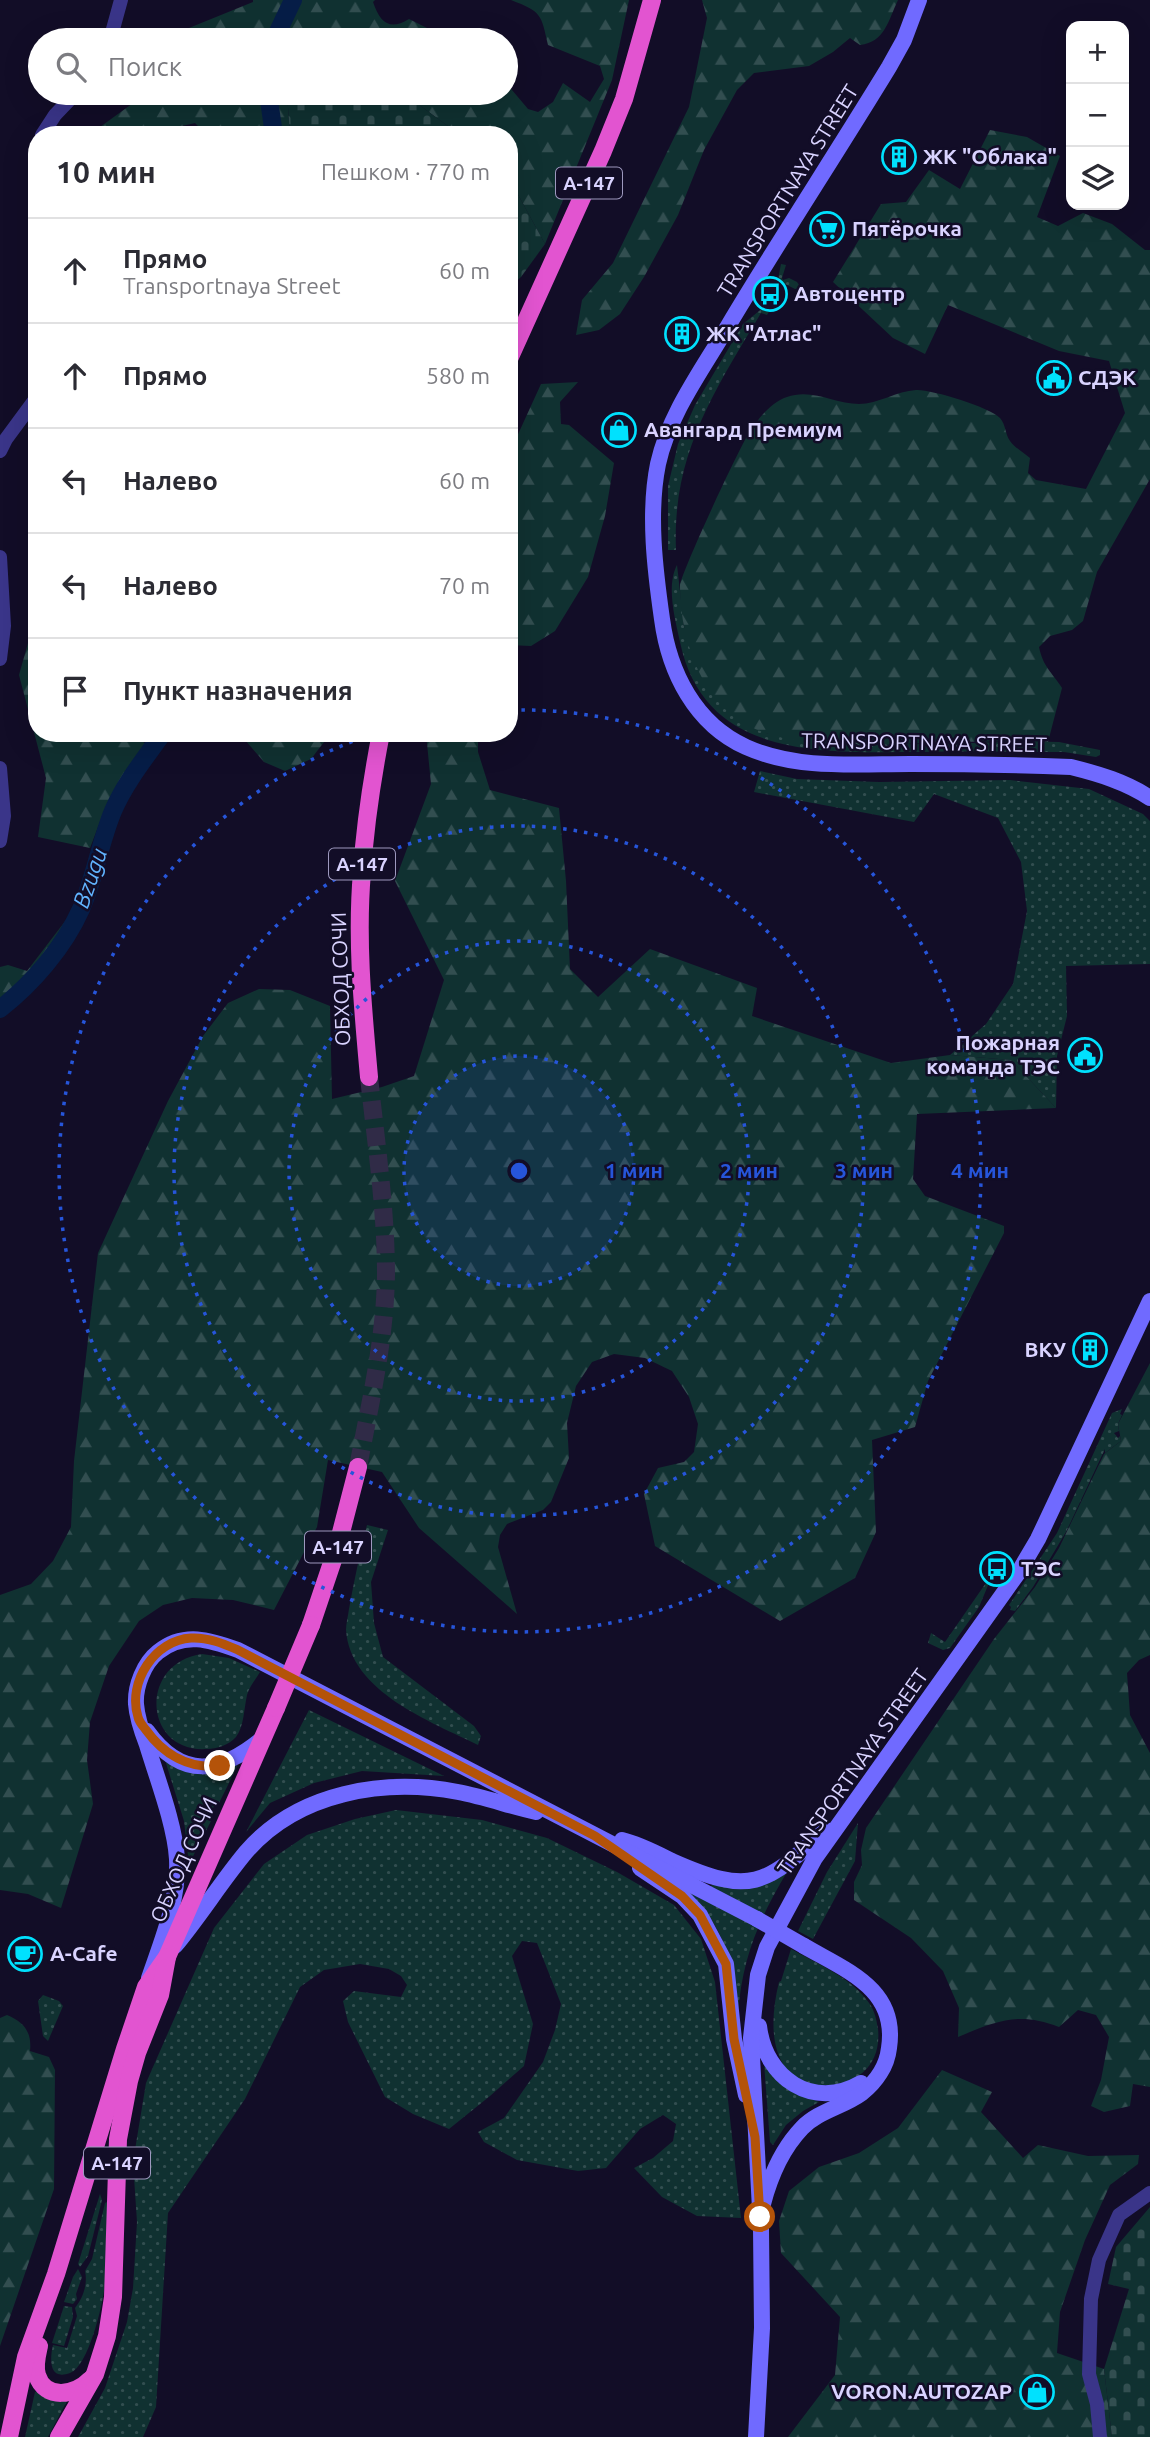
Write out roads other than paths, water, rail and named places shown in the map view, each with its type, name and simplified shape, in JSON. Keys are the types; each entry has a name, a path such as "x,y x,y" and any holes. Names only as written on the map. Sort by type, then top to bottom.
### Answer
{"highway":[{"name":"А-147","path":"518,339 624,99 652,0"},
{"name":"ОБХОД СОЧИ","path":"369,1077 361,976 361,874 380,742"},
{"name":"ОБХОД СОЧИ","path":"9,2437 26,2357 56,2274 146,1987 167,1957 311,1625 337,1548 358,1467"},
{"name":"ОБХОД СОЧИ","path":"59,2437 95,2374 107,2336 113,2297 118,2139 129,2081 160,1995 167,1957"},
{"name":"А-147","path":"56,2274 36,2360 37,2374 48,2389 59,2393 72,2393 82,2388 95,2374"}],"main road":[{"name":"TRANSPORTNAYA STREET","path":"919,0 904,40 889,67 682,402 669,429 658,464 653,510 659,604 672,666 684,690 713,725 738,743 775,757 821,764 1071,767 1125,784 1150,798"},
{"name":"TRANSPORTNAYA STREET","path":"756,2437 762,2328 760,2217 751,2038 758,1975 767,1947 815,1858 1018,1573 1038,1539 1150,1301"},
{"name":"А-147","path":"146,1987 173,1902 177,1858 165,1802 135,1702 140,1679 153,1657 169,1643 192,1638 212,1640 238,1650 595,1836"},
{"name":"А-147","path":"138,1719 163,1749 196,1766 220,1766 243,1755 262,1738"},
{"name":"А-147","path":"167,1957 247,1851 268,1831 290,1816 345,1792 416,1787 457,1792 559,1817"},
{"path":"595,1836 632,1843 712,1877 731,1882 749,1882 764,1878 789,1862 844,1815"},
{"path":"595,1836 680,1878 804,1946 870,1987 886,2009 891,2033 886,2063 872,2084 804,2126 788,2144 776,2166 760,2217"},
{"path":"595,1836 682,1896 700,1915 712,1934 726,1964 734,2039 755,2137"},
{"path":"758,1975 759,2024 765,2053 778,2073 801,2087 830,2093 861,2084 879,2062 891,2033"}],"street":[{"path":"113,28 121,0"},
{"path":"48,126 65,105"},
{"path":"0,451 28,409"},
{"path":"0,557 4,626 0,659"},
{"path":"0,768 4,816 0,841"},
{"path":"1100,2437 1097,2404 1089,2374 1091,2299 1099,2260 1119,2215 1150,2193"}],"waterway":[{"name":"Bzugu","path":"280,28 293,0"},
{"name":"Bzugu","path":"270,105 273,126"},
{"name":"Bzugu","path":"0,1009 36,976 66,937 86,897 108,823 118,801 157,742"}],"tunnel":[{"path":"358,1467 380,1348 386,1275 382,1201 369,1077"}],"place":[{"name":"ЖК \"Облака\"","path":"899,157"},
{"name":"Пятёрочка","path":"827,229"},
{"name":"Автоцентр","path":"770,294"},
{"name":"ЖК \"Атлас\"","path":"682,334"},
{"name":"СДЭК","path":"1054,378"},
{"name":"Авангард Премиум","path":"619,430"},
{"name":"Пожарная команда ТЭС","path":"1085,1055"},
{"name":"ВКУ","path":"1090,1350"},
{"name":"ТЭС","path":"997,1569"},
{"name":"A-Cafe","path":"25,1954"},
{"name":"VORON.AUTOZAP","path":"1037,2392"}]}
